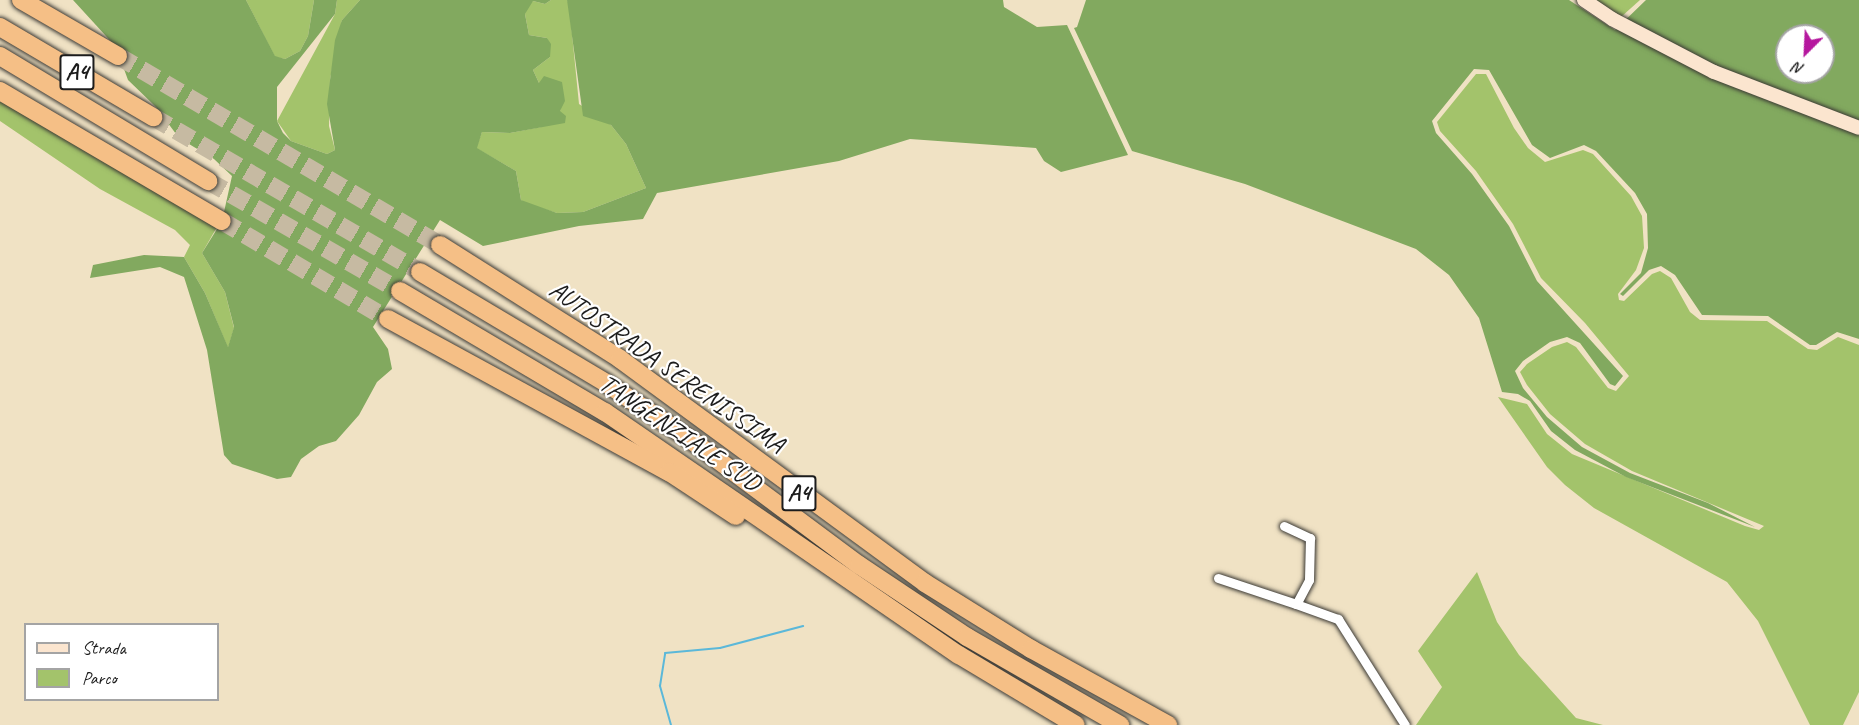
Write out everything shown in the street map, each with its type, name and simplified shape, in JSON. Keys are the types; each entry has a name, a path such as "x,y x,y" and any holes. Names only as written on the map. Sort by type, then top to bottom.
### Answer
{"highway":[{"name":"A4","path":"21,0 118,56"},
{"name":"A4","path":"0,27 153,117"},
{"path":"0,56 208,181"},
{"path":"0,91 222,221"},
{"name":"AUTOSTRADA SERENISSIMA","path":"440,245 620,359 925,583 1031,649 1168,725"},
{"name":"AUTOSTRADA SERENISSIMA","path":"420,272 615,389 921,607 1018,669 1120,725"},
{"name":"TANGENZIALE SUD","path":"400,291 605,412 959,655 1076,725"},
{"name":"TANGENZIALE SUD","path":"388,319 669,472 953,664 1054,725"}],"street":[{"path":"1584,0 1612,19 1714,72 1859,128"},
{"path":"1284,526 1310,538 1309,580 1296,604"},
{"path":"1218,578 1338,620 1405,725"}],"green space":[{"path":"73,0 246,0 275,56 285,59 300,51 308,36 314,0 337,0 335,14 277,87 277,121 283,133 291,141 327,154 335,150 327,104 335,40 342,20 360,0 551,0 545,4 533,1 525,14 529,35 547,38 551,44 550,57 533,70 539,83 544,76 562,82 565,101 560,111 566,116 565,123 510,133 482,132 477,148 516,171 521,200 557,213 583,212 646,188 626,144 611,125 583,116 567,0 1003,0 1004,7 1037,27 1067,25 1128,155 1061,172 1044,161 1036,148 910,139 839,161 657,193 643,219 579,226 483,246 440,220 373,327 388,349 392,369 377,382 359,415 336,441 319,446 301,459 291,477 277,479 232,464 224,455 207,350 184,277 160,267 90,278 93,265 144,255 184,257 205,293 228,347 234,327 225,292 202,253 222,221 232,176 214,159 179,138 156,107 128,80 116,47"},
{"path":"246,0 314,0 308,36 300,51 285,59 275,57"},
{"path":"337,0 360,0 342,20 330,79 329,126 335,150 327,154 291,141 277,121 335,14"},
{"path":"551,0 567,0 569,4 579,104 611,125 626,144 646,188 583,212 557,213 527,204 521,200 516,171 476,148 482,132 510,133 541,127 560,111 563,94 539,83 533,70 550,57 547,38 529,35 525,14 527,4 533,1 545,4"},
{"path":"1086,0 1569,0 1615,30 1646,0 1859,0 1859,339 1837,332 1816,345 1810,345 1768,316 1702,315 1675,275 1661,266 1649,270 1623,296 1620,294 1641,273 1648,248 1647,214 1635,193 1596,151 1584,145 1550,158 1532,145 1489,70 1474,69 1432,121 1436,133 1472,174 1509,226 1537,281 1623,376 1615,386 1610,384 1580,343 1567,337 1550,342 1523,361 1515,371 1523,388 1547,417 1582,447 1630,473 1708,503 1755,527 1626,477 1575,450 1551,431 1530,401 1518,394 1502,392 1479,318 1449,275 1416,249 1245,184 1132,151 1074,28 1077,27"},
{"path":"1595,0 1640,0 1621,17"},
{"path":"1476,74 1486,74 1514,128 1528,148 1545,162 1583,150 1593,154 1631,196 1642,216 1644,248 1636,270 1618,294 1619,300 1624,301 1652,274 1660,271 1671,278 1690,312 1700,320 1767,321 1808,349 1817,350 1838,337 1859,345 1859,692 1843,725 1810,725 1758,621 1727,582 1594,508 1565,485 1547,467 1498,397 1527,404 1547,434 1572,454 1745,526 1759,530 1764,526 1632,471 1585,444 1550,414 1527,385 1520,372 1527,364 1552,347 1567,342 1576,347 1608,388 1616,391 1629,376 1585,323 1541,278 1513,224 1476,171 1440,131 1437,122"},
{"path":"0,101 217,227 202,253 225,292 234,328 228,348 205,293 184,257 190,245 175,230 100,189 0,121"},
{"path":"1477,572 1497,622 1519,655 1576,718 1603,725 1416,725 1442,687 1418,651"}],"waterway":[{"path":"671,725 660,686 665,653 720,648 803,626"}],"tunnel":[{"path":"118,56 440,245"},
{"path":"153,117 420,272"},
{"path":"208,181 400,291"},
{"path":"222,221 388,319"}]}
